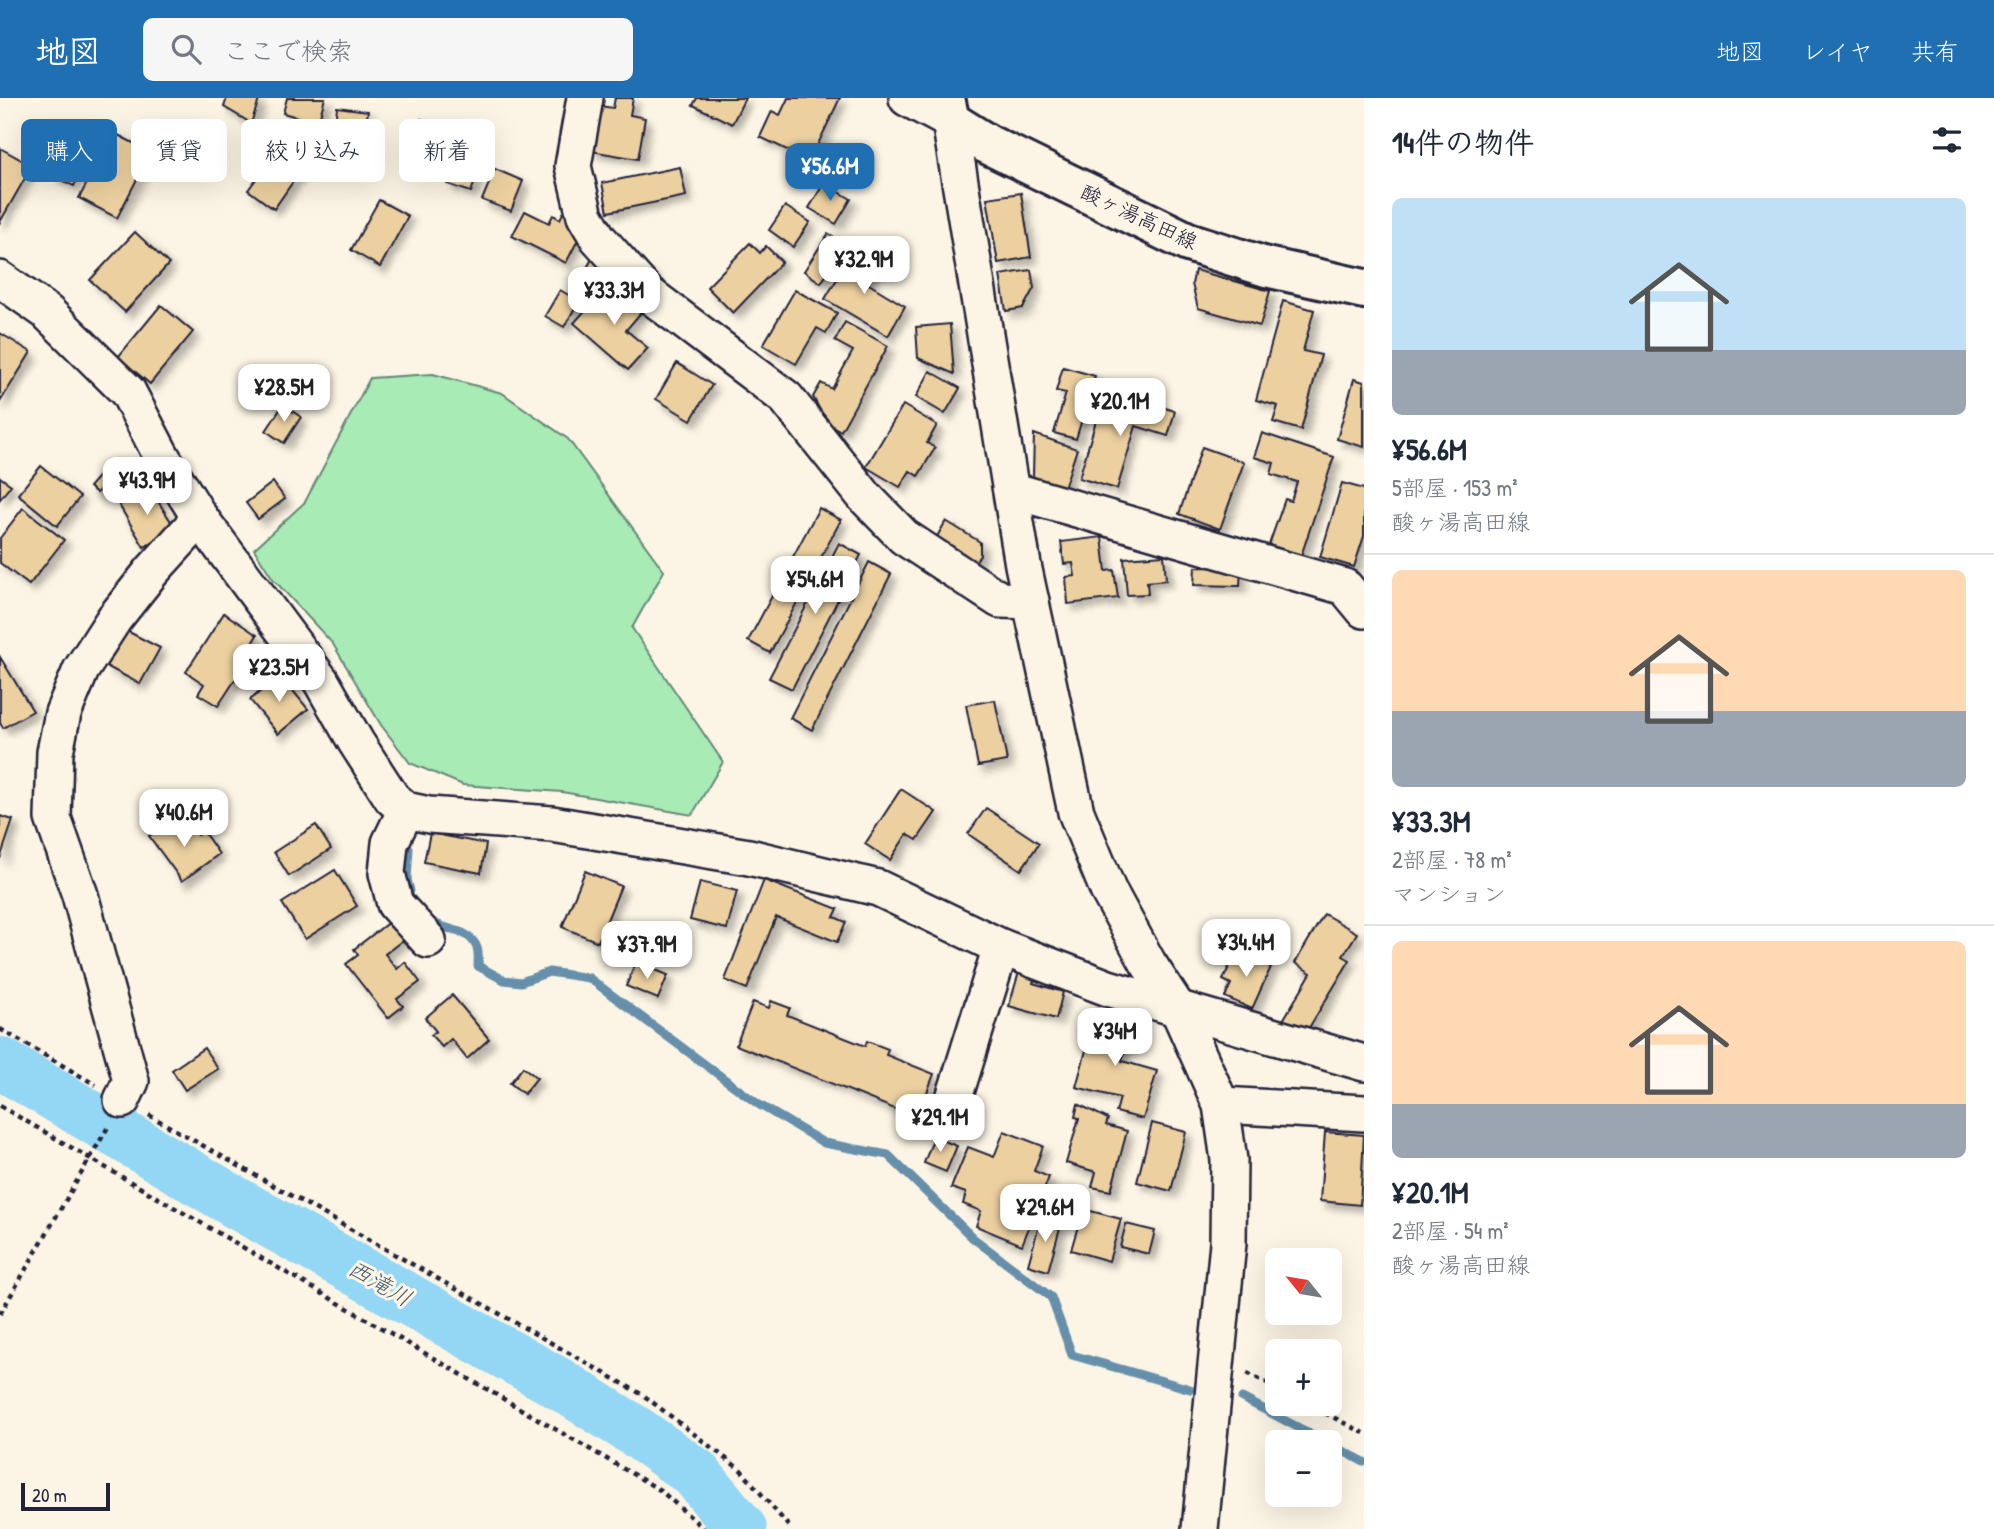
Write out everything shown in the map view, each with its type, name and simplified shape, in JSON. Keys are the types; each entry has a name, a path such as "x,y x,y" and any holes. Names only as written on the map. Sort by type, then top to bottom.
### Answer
{"main road":[{"name":"酸ヶ湯高田線","path":"947,110 987,144 1188,242 1266,267 1364,289"}],"street":[{"path":"585,98 573,166 585,216 598,239 648,293 786,398 865,497 904,537 1000,600 1031,601"},
{"path":"907,98 947,110 1031,601 1076,812 1108,890 1148,963 1178,1009 1221,1105 1229,1160 1228,1243 1200,1529"},
{"path":"0,279 47,312 128,392 162,457 200,518 321,681 392,798 406,810 429,815 552,824 748,857 878,888 1001,947 1108,988 1364,1063"},
{"path":"1011,490 1354,598"},
{"path":"122,1100 131,1081 83,908 53,818 55,752 63,713 81,670 114,619 152,571 200,518"},
{"path":"406,810 390,843 387,873 395,904 428,940"},
{"path":"950,1111 1001,947"},
{"path":"1221,1105 1364,1113"}],"path":[{"path":"0,1029 643,1395 741,1470 792,1529"},
{"path":"0,1106 660,1490 704,1529"},
{"path":"0,1314 100,1142"},
{"path":"1331,1416 1364,1433"}],"green space":[{"path":"433,374 502,393 568,439 664,571 632,628 723,762 692,815 562,792 463,785 410,763 381,725 333,644 273,579 254,549 305,502 370,378"}],"building":[{"path":"227,98 259,100 252,119 244,119 224,107"},
{"path":"287,98 325,98 319,119 304,119 283,113"},
{"path":"615,98 633,98 630,115 645,118 638,159 591,151 599,106 613,108"},
{"path":"697,98 745,98 732,124 693,105"},
{"path":"788,98 840,98 810,161 760,137 772,111 780,115"},
{"path":"337,107 368,111 367,119 336,119"},
{"path":"117,135 131,142 131,182 136,182 117,218 79,198 88,182 117,182"},
{"path":"0,148 21,160 23,182 0,222"},
{"path":"680,167 686,196 608,212 602,183"},
{"path":"495,169 523,181 511,211 482,200 490,182 495,182"},
{"path":"254,182 293,182 274,209 248,190"},
{"path":"448,182 475,182 471,192 447,184"},
{"path":"824,183 851,199 836,224 809,208"},
{"path":"1021,193 1031,257 998,263 987,198"},
{"path":"379,200 408,216 380,267 351,250"},
{"path":"785,206 810,222 793,247 769,230"},
{"path":"525,211 549,223 553,215 560,219 563,213 576,220 583,230 566,263 512,236"},
{"path":"135,232 169,264 125,312 90,280"},
{"path":"828,234 846,245 821,283 804,271"},
{"path":"750,243 760,253 766,246 782,262 733,313 707,287"},
{"path":"854,251 878,265 867,283 905,306 888,336 825,299"},
{"path":"593,257 621,274 614,284 587,268"},
{"path":"1031,270 1034,288 1023,308 1006,311 1000,275"},
{"path":"1195,270 1270,291 1260,326 1198,308 1192,284"},
{"path":"622,289 644,309 626,330 648,348 628,370 574,323 598,296 608,304"},
{"path":"560,290 579,301 564,327 545,316"},
{"path":"795,290 837,313 826,333 817,328 796,364 763,345"},
{"path":"1283,301 1314,310 1303,351 1321,355 1301,430 1273,422 1278,406 1256,400"},
{"path":"161,305 193,332 150,384 118,357"},
{"path":"845,322 888,346 841,431 827,423 813,397 821,383 832,389 853,351 835,341"},
{"path":"950,324 954,374 918,358 916,327"},
{"path":"0,333 31,352 0,402"},
{"path":"677,363 712,385 691,420 656,399"},
{"path":"1063,367 1095,376 1076,439 1054,433 1066,393 1056,391"},
{"path":"930,371 960,388 945,414 916,397"},
{"path":"1354,379 1364,382 1364,447 1337,439"},
{"path":"1118,394 1175,411 1168,436 1136,426 1117,489 1079,478 1100,407 1113,411"},
{"path":"283,405 301,417 284,443 266,431"},
{"path":"903,405 937,425 927,443 935,448 918,476 910,471 900,487 866,467"},
{"path":"1262,433 1334,457 1301,556 1269,545 1285,499 1291,501 1297,482 1271,474 1274,463 1254,457"},
{"path":"1034,434 1077,449 1064,488 1033,477"},
{"path":"1202,447 1244,462 1220,529 1179,514"},
{"path":"41,466 80,497 57,526 18,494"},
{"path":"103,471 110,477 97,493 89,487"},
{"path":"0,477 11,485 0,499"},
{"path":"273,482 285,499 258,519 246,503"},
{"path":"1342,483 1364,489 1364,536 1354,567 1320,557"},
{"path":"149,487 175,528 144,547 119,505"},
{"path":"23,508 64,540 29,585 0,563 0,538"},
{"path":"819,508 841,520 770,653 748,641"},
{"path":"946,521 980,542 980,555 974,564 935,540"},
{"path":"1102,537 1106,571 1114,570 1118,598 1068,604 1066,577 1075,576 1073,563 1064,564 1061,542"},
{"path":"839,543 861,555 792,689 769,678"},
{"path":"1164,555 1166,580 1147,582 1148,594 1127,595 1124,558"},
{"path":"869,562 891,574 812,730 790,718"},
{"path":"1195,567 1241,568 1240,586 1194,585"},
{"path":"224,613 257,635 251,645 256,648 218,706 198,694 204,684 186,672"},
{"path":"125,630 160,648 140,684 106,666"},
{"path":"0,657 33,711 3,728 0,723"},
{"path":"280,675 308,709 278,734 250,700"},
{"path":"995,700 1007,761 978,766 966,705"},
{"path":"901,789 936,812 917,840 907,834 890,860 865,844"},
{"path":"986,808 1039,843 1021,870 968,834"},
{"path":"0,816 13,820 0,859"},
{"path":"188,821 198,835 203,831 219,854 182,881 149,836 165,824 172,833"},
{"path":"316,825 331,849 289,876 274,852"},
{"path":"430,833 486,844 481,873 424,862"},
{"path":"335,870 357,906 305,939 282,903"},
{"path":"585,871 621,886 598,942 562,927"},
{"path":"764,880 838,909 834,917 846,922 837,942 776,917 747,989 725,980"},
{"path":"700,882 737,891 727,929 690,920"},
{"path":"1324,914 1357,933 1343,956 1350,960 1304,1036 1282,1022 1311,973 1295,963"},
{"path":"389,922 403,940 385,954 397,969 405,962 420,982 397,999 403,1006 388,1018 346,964 358,955 354,949"},
{"path":"1236,951 1271,967 1252,1009 1225,997 1231,984 1223,980"},
{"path":"636,962 668,975 658,999 626,986"},
{"path":"1019,972 1035,977 1033,983 1063,992 1056,1019 1009,1006"},
{"path":"452,995 489,1039 467,1059 451,1039 442,1047 431,1035 436,1031 425,1018"},
{"path":"771,1001 790,1008 787,1015 865,1046 867,1041 888,1049 886,1055 934,1074 917,1118 736,1045 753,1002 769,1008"},
{"path":"1096,1014 1132,1024 1122,1061 1157,1071 1143,1119 1116,1112 1120,1098 1076,1087"},
{"path":"204,1048 218,1069 185,1090 172,1070"},
{"path":"523,1067 537,1078 524,1094 510,1083"},
{"path":"1078,1104 1108,1119 1106,1125 1127,1131 1111,1191 1092,1187 1096,1172 1066,1163 1079,1118 1075,1117"},
{"path":"1152,1123 1186,1132 1171,1191 1137,1182"},
{"path":"1004,1131 1043,1146 1034,1171 1049,1177 1022,1245 976,1226 981,1211 963,1204 966,1193 951,1188 968,1147 994,1157"},
{"path":"1325,1132 1364,1135 1360,1205 1320,1201"},
{"path":"934,1137 957,1146 946,1172 924,1163"},
{"path":"1083,1209 1121,1219 1109,1261 1071,1250"},
{"path":"1041,1218 1061,1224 1048,1271 1028,1265"},
{"path":"1126,1224 1155,1231 1149,1254 1120,1247"}],"waterway":[{"path":"409,848 407,880 410,891"},
{"path":"428,919 468,936 477,948 478,966 504,980 521,982 549,972 589,978 758,1104 824,1143 888,1155 973,1238 1051,1297 1072,1355 1190,1389"},
{"name":"西滝川","path":"0,1063 240,1205 558,1383 635,1431 695,1473 741,1529"},
{"path":"1242,1398 1303,1430"},
{"path":"1342,1450 1364,1462"}]}
